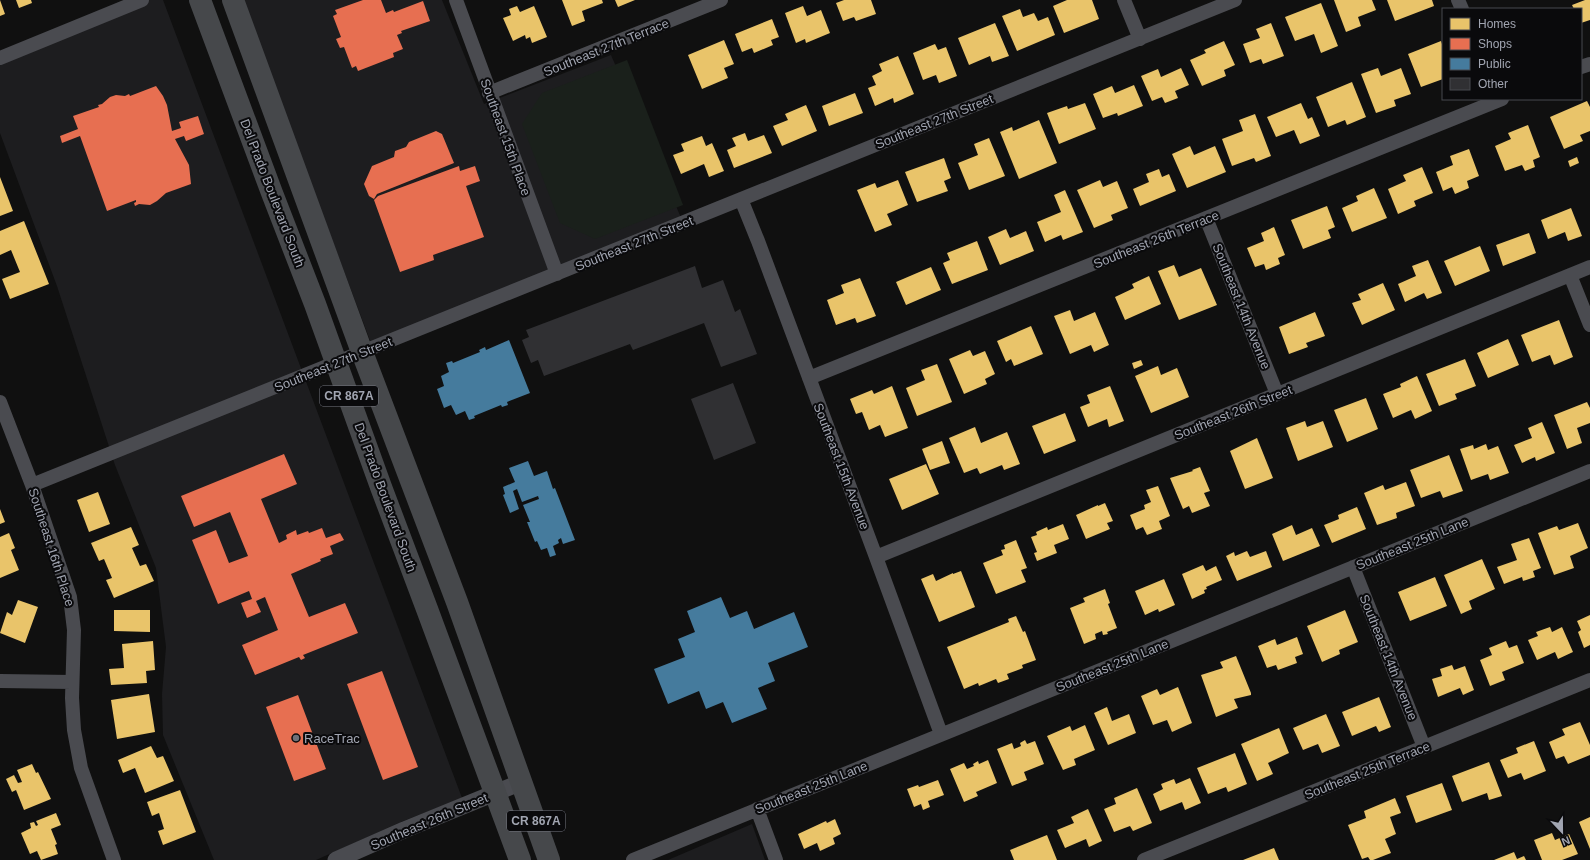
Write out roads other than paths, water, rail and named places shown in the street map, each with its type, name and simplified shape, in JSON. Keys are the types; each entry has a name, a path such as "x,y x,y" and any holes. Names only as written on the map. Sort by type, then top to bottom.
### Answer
{"main road":[{"name":"Del Prado Boulevard South","path":"200,0 337,362 381,487 430,615 520,860"},
{"path":"213,0 222,9 245,68 267,92"},
{"name":"CR 867A","path":"233,0 362,352 457,602 549,860"}],"street":[{"path":"0,58 142,0"},
{"name":"Southeast 15th Place","path":"456,0 489,93 557,274"},
{"name":"Southeast 27th Terrace","path":"489,93 722,0"},
{"path":"1124,0 1140,39"},
{"name":"Southeast 27th Street","path":"32,485 1236,0"},
{"name":"Southeast 26th Terrace","path":"809,378 1498,100"},
{"name":"Southeast 15th Avenue","path":"741,199 758,241 941,734"},
{"name":"Southeast 14th Avenue","path":"1206,218 1277,394"},
{"name":"Southeast 26th Street","path":"876,557 1590,267"},
{"path":"1570,275 1590,325"},
{"name":"Southeast 16th Place","path":"0,402 32,485 70,597 74,630 72,682 74,730 81,768 114,860"},
{"name":"Southeast 25th Lane","path":"634,860 1590,471"},
{"name":"Southeast 14th Avenue","path":"1353,567 1424,747"},
{"name":"Southeast 25th Terrace","path":"1144,860 1590,680"},
{"path":"0,681 72,682"},
{"name":"Southeast 26th Street","path":"336,860 404,830 522,782"},
{"path":"757,809 776,860"}],"place":[{"name":"RaceTrac","path":"296,738"}]}
